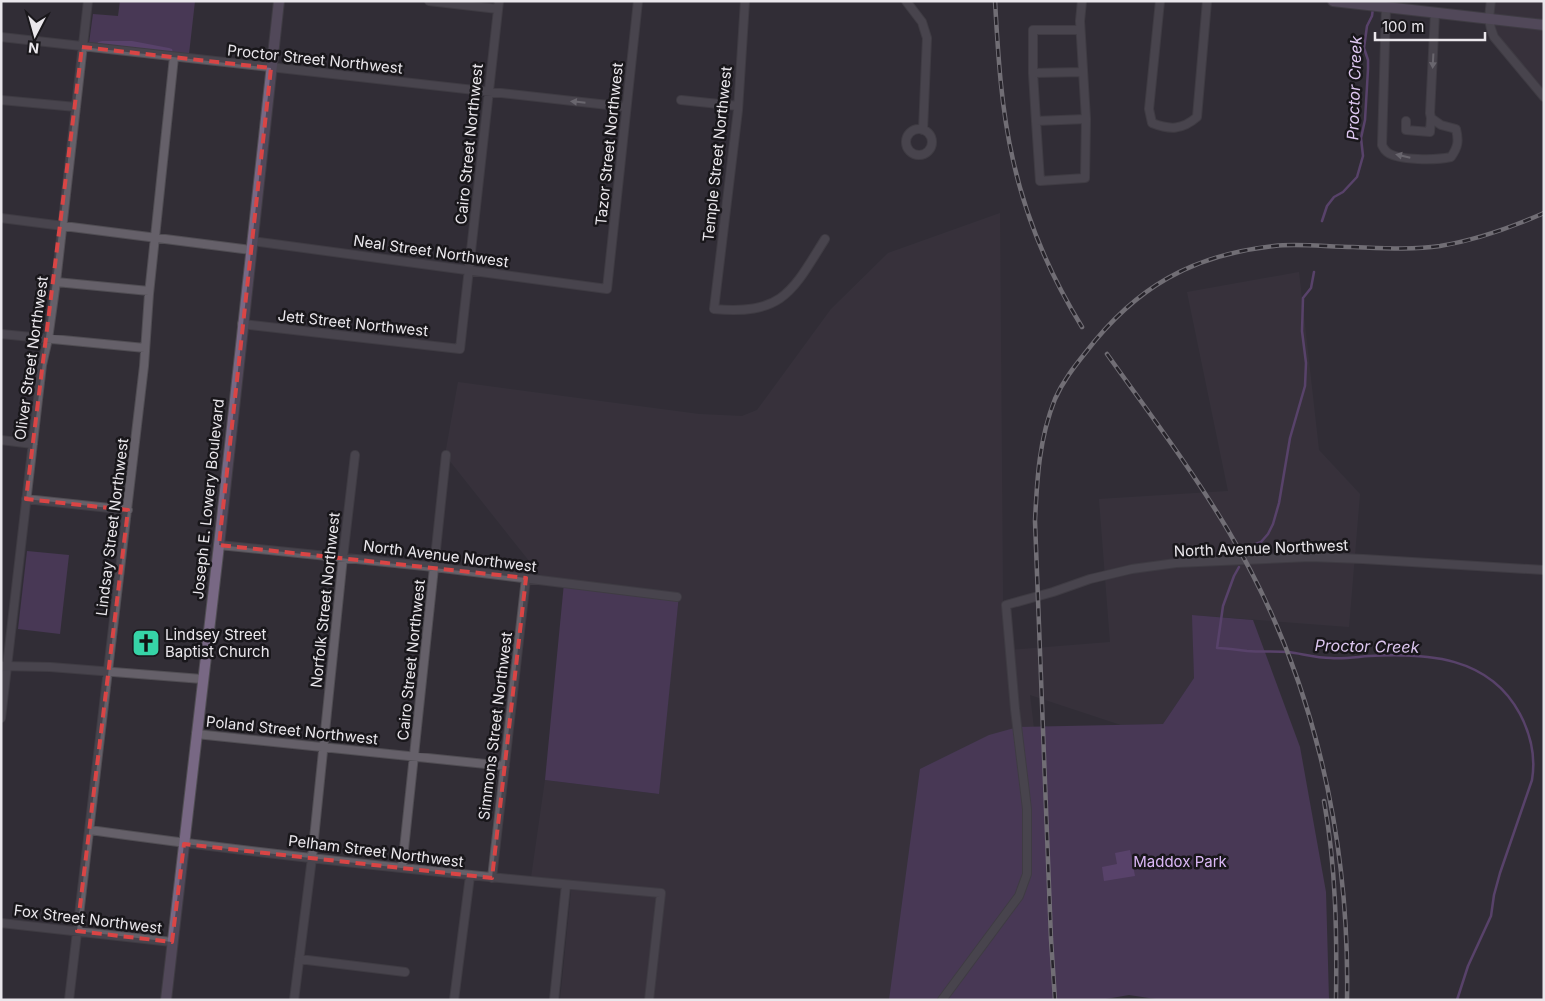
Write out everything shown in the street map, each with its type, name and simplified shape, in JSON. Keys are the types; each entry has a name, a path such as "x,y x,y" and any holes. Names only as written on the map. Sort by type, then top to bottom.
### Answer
{"main road":[{"name":"Joseph E. Lowery Boulevard","path":"166,1000 219,545 279,1"},
{"path":"1332,1 1544,25"}],"street":[{"name":"Oliver Street Northwest","path":"1,718 4,666 42,365 56,282 88,1"},
{"path":"430,1 499,5"},
{"name":"Tazor Street Northwest","path":"607,289 638,1"},
{"name":"Temple Street Northwest","path":"745,1 738,106 714,309 749,310 763,307 778,300 799,282 824,239"},
{"path":"906,1 922,22 927,38 923,130"},
{"path":"1080,30 1034,30 1033,73 1040,181 1085,178 1086,119 1080,30 1082,1"},
{"path":"1160,1 1149,109 1152,123 1162,127 1175,128 1188,125 1198,117 1207,1"},
{"path":"1491,1 1488,18 1489,28 1494,38 1544,97"},
{"name":"Cairo Street Northwest","path":"460,349 499,5"},
{"path":"1382,7 1382,145 1387,152 1408,158 1437,160 1451,156 1457,148 1458,138 1456,129 1441,125 1432,118"},
{"path":"1406,121 1406,130 1430,132 1435,13"},
{"name":"Proctor Street Northwest","path":"1,38 626,107"},
{"name":"Lindsay Street Northwest","path":"69,1000 128,510 174,57"},
{"path":"1033,73 1083,72"},
{"path":"1,100 76,107"},
{"path":"681,100 738,106"},
{"path":"1036,121 1086,119"},
{"name":"Neal Street Northwest","path":"1,218 155,237 469,270 607,289"},
{"path":"56,282 150,291"},
{"name":"Jett Street Northwest","path":"242,324 460,349"},
{"path":"1,334 145,348"},
{"path":"1,440 33,444"},
{"name":"Norfolk Street Northwest","path":"294,1000 312,858 355,455"},
{"name":"Cairo Street Northwest","path":"402,868 446,455"},
{"path":"26,499 128,510"},
{"name":"North Avenue Northwest","path":"219,545 434,567 677,597"},
{"name":"North Avenue Northwest","path":"942,1000 1019,896 1027,874 1027,809 1015,709 1006,605 1090,579 1132,569 1176,563 1310,557 1363,558 1544,570"},
{"name":"Simmons Street Northwest","path":"492,878 526,578"},
{"path":"4,666 202,679"},
{"name":"Poland Street Northwest","path":"196,734 505,766"},
{"name":"Pelham Street Northwest","path":"90,830 184,844 470,876 660,893 649,1000"},
{"path":"454,1000 470,876"},
{"path":"554,1000 566,885"},
{"name":"Fox Street Northwest","path":"1,922 172,942"},
{"path":"299,959 405,972"}],"highlighted area":[{"path":"82,47 271,68 219,545 526,578 492,878 184,844 172,942 77,931 128,510 26,499"}],"shaded area":[{"path":"1492,1 1544,1 1544,95 1488,27"},
{"path":"132,41 169,48 172,49 173,53 97,45 98,42"},
{"path":"1000,213 1003,601 1009,650 1110,642 1099,499 1228,491 1187,292 1299,272 1319,450 1360,494 1349,627 1193,615 1194,678 1163,724 1121,725 1030,695 1035,737 907,1000 560,1000 572,882 531,878 545,780 658,794 679,595 545,581 445,455 458,382 699,414 742,416 757,410 831,309 888,253"},
{"path":"1130,850 1135,876 1104,881 1102,867 1117,864 1115,853"}],"green space":[{"path":"120,1 195,1 189,54 89,43 93,14 118,16"},
{"path":"27,551 69,555 60,634 18,629"},
{"path":"564,583 679,595 659,794 545,780"},
{"name":"Maddox Park","path":"1192,615 1253,620 1300,747 1326,892 1329,1000 1162,1000 1129,995 1100,1000 889,1000 920,769 989,735 1018,727 1163,724 1194,678"}],"waterway":[{"name":"Proctor Creek","path":"1322,221 1327,206 1334,197 1343,192 1357,177 1363,156 1361,138 1365,120 1368,69 1368,60 1364,48 1367,26 1372,16 1373,8"},
{"name":"Proctor Creek","path":"1248,547 1261,542 1268,534 1279,503 1290,438 1305,386 1306,363 1302,331 1303,298 1311,288 1314,272"},
{"name":"Proctor Creek","path":"1239,567 1223,606 1217,648 1289,652 1336,658 1391,655 1413,656 1455,662 1474,669 1491,680 1507,695 1520,714 1532,746 1532,780 1500,873 1491,916 1468,966 1457,1000"}],"railway":[{"path":"995,1 1003,101 1018,182 1040,246 1082,327"},
{"path":"1055,1000 1035,521 1038,474 1045,429 1055,399 1065,380 1105,329 1146,292 1192,266 1217,257 1244,250 1283,245 1396,248 1440,246 1493,233 1544,213"},
{"path":"1107,354 1215,509 1258,586 1283,642 1304,699 1321,758 1333,817 1342,878 1347,1000"},
{"path":"1324,801 1335,900 1336,1000"}],"place":[{"name":"Lindsey Street Baptist Church","path":"146,643"}]}
